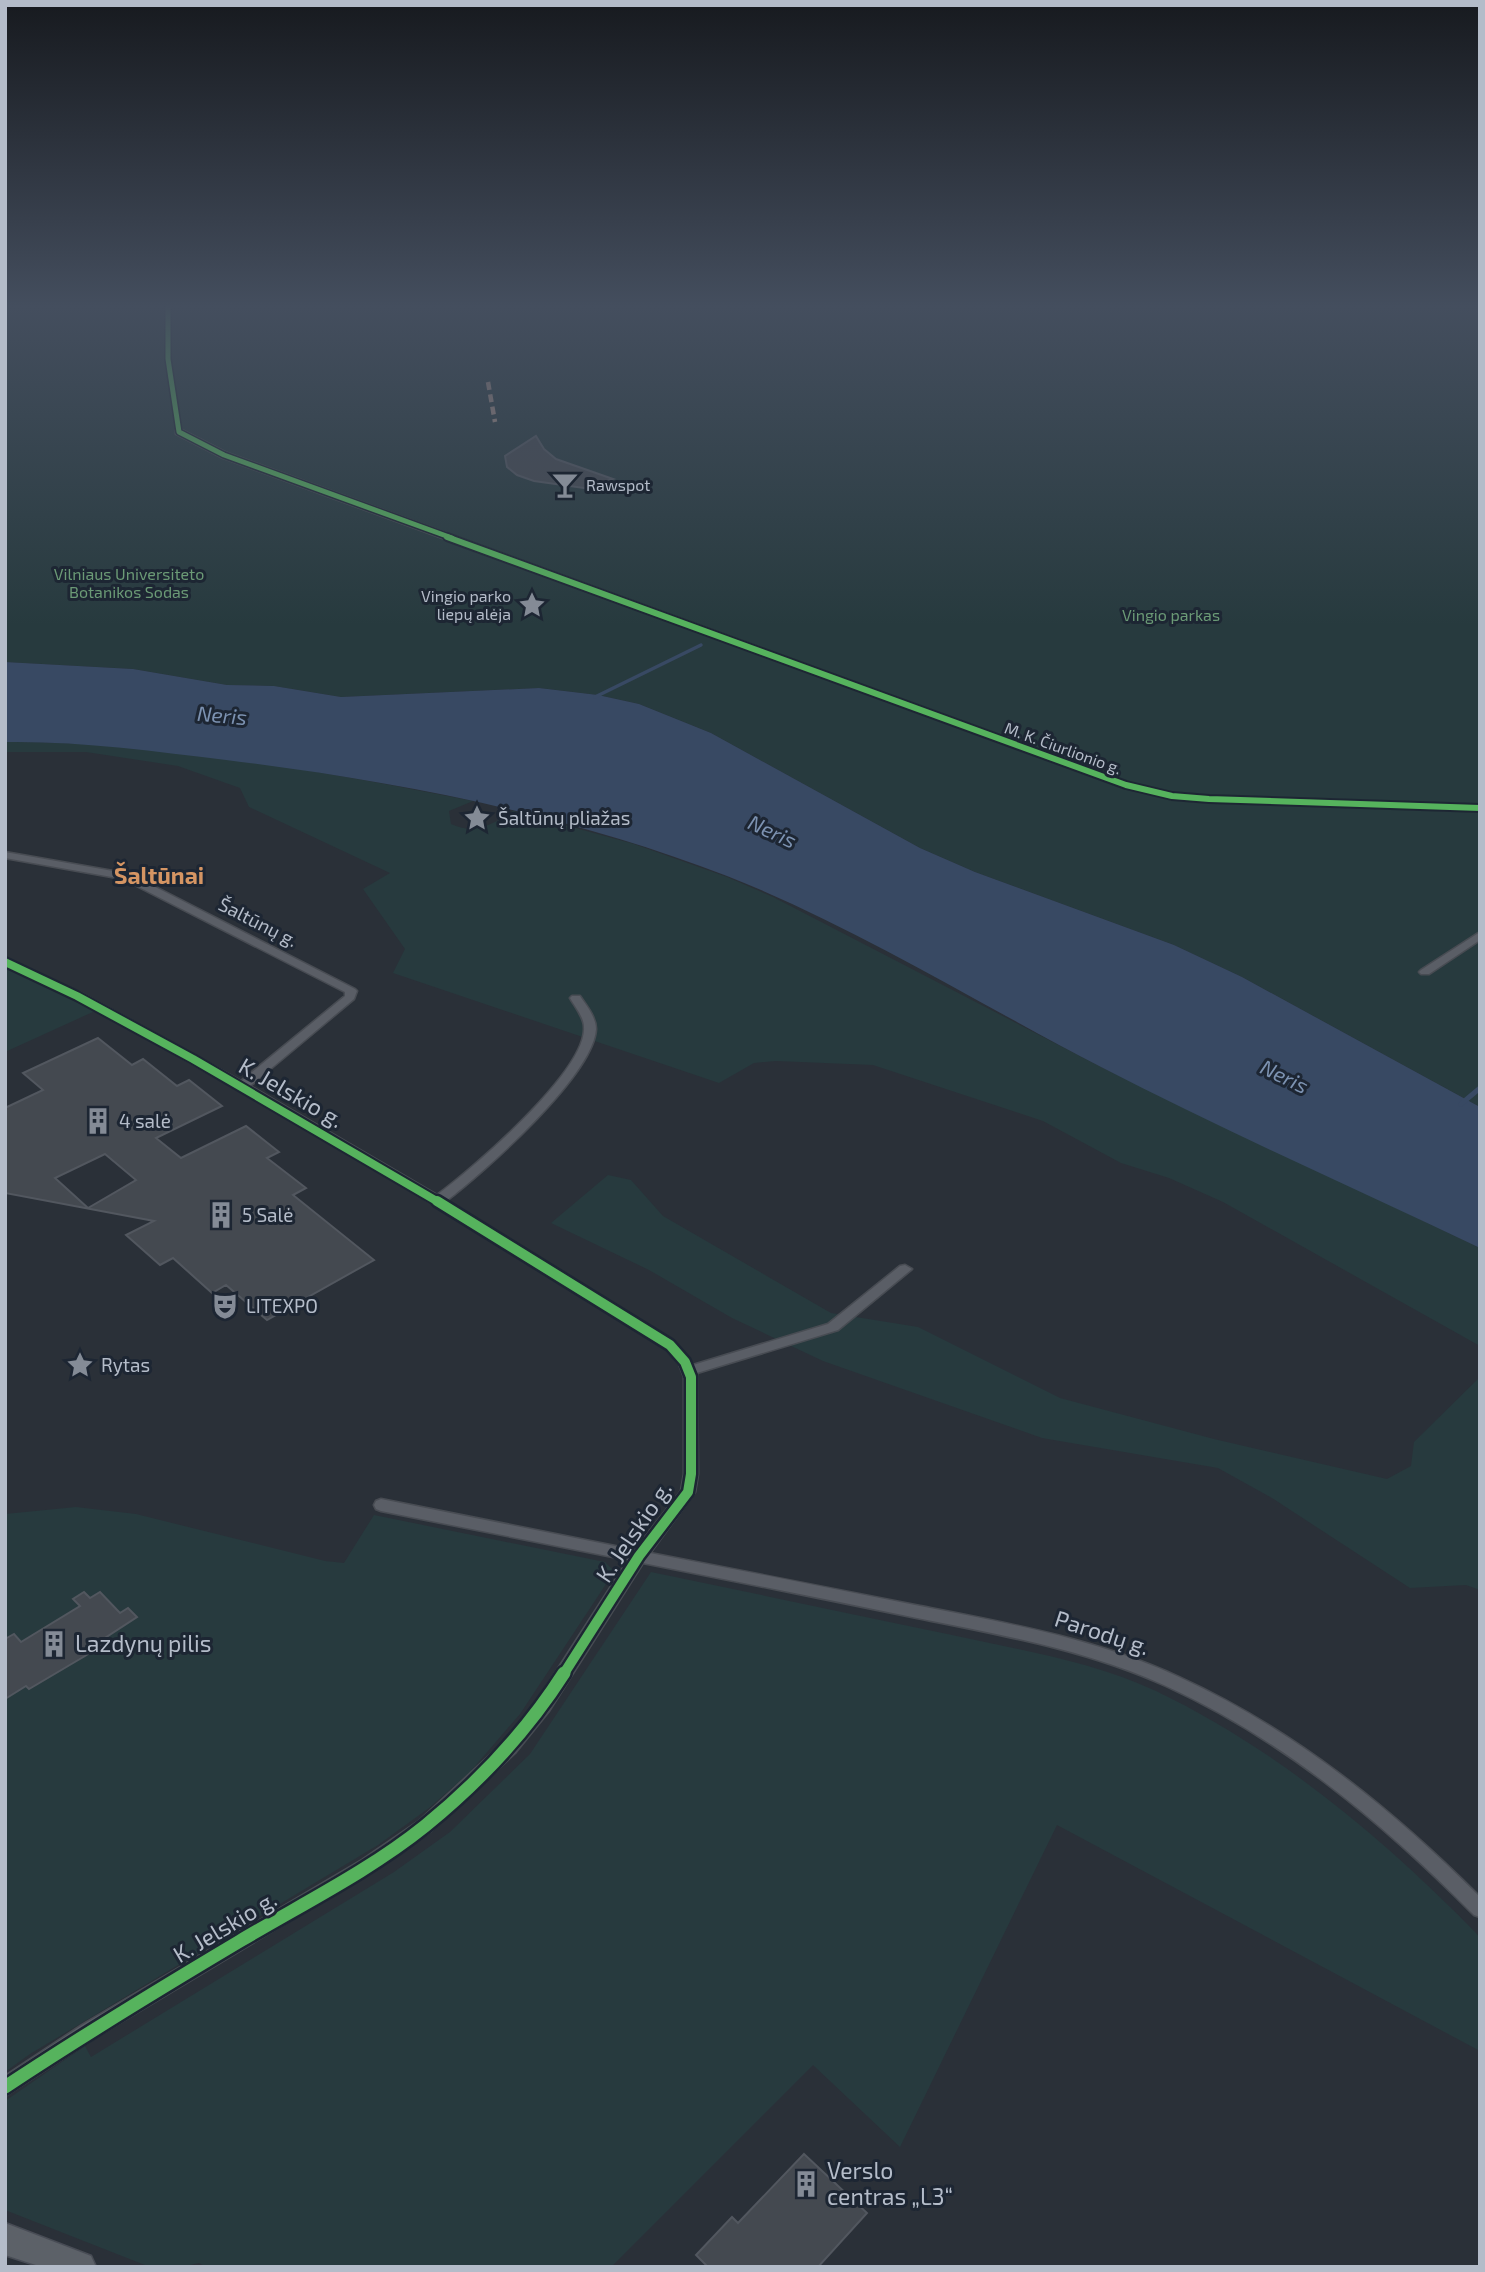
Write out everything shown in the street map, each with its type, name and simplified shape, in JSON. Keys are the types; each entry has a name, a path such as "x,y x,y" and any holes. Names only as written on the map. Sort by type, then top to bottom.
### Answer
{"main road":[{"path":"5,2239 38,2249 80,2267"}],"street":[{"path":"178,432 224,455 658,612"},
{"name":"M. K. Čiurlionio g.","path":"658,612 1093,774 1151,792 1209,799 1480,808"},
{"name":"Šaltūnų g.","path":"5,855 126,876 351,991 350,997 242,1086"},
{"path":"1425,972 1480,935"},
{"name":"K. Jelskio g.","path":"5,962 42,977 242,1086 438,1201 670,1345 688,1371 691,1474 688,1492 639,1556 543,1706 509,1748 425,1826 368,1865 89,2031 5,2087"},
{"path":"438,1201 464,1183 498,1151 548,1097 578,1059 590,1035 590,1022 576,998"},
{"path":"688,1371 834,1327 905,1269"},
{"path":"381,1505 639,1556"},
{"name":"Parodų g.","path":"639,1556 1040,1636 1172,1681 1303,1757 1401,1833 1480,1909"}],"green space":[{"name":"Vingio parkas","path":"5,413 1480,413 1480,1107 1242,977 1174,945 975,872 920,848 711,733 639,704 598,695 539,688 341,697 274,686 227,685 133,669 5,662"},
{"path":"5,742 64,743 181,752 299,769 415,790 473,801 449,811 451,824 459,827 483,827 513,811 634,844 727,877 773,897 1105,1069 1480,1248 1480,1346 1223,1202 1169,1178 1121,1163 1043,1121 873,1065 776,1061 754,1063 719,1083 393,973 405,949 363,889 390,873 249,807 240,788 178,766 86,752 5,752"},
{"path":"5,968 95,1011 5,1052"},
{"path":"608,1175 631,1180 663,1216 831,1313 918,1327 1060,1398 1214,1439 1387,1479 1411,1466 1414,1442 1480,1377 1480,1590 1466,1585 1410,1588 1272,1498 1218,1468 1042,1438 823,1361 732,1318 649,1270 551,1223"},
{"path":"76,1507 136,1514 325,1561 344,1563 374,1515 605,1562 612,1569 612,1575 520,1714 470,1772 429,1808 378,1845 30,2054 5,2072 5,1514"},
{"path":"651,1572 1056,1657 1132,1681 1201,1714 1286,1768 1326,1798 1404,1863 1476,1933 1480,1938 1480,2051 1057,1825 900,2147 813,2065 611,2267 206,2267 199,2263 181,2267 150,2267 5,2210 5,2101 85,2046 91,2057 394,1872 450,1832 530,1754"}],"water":[{"name":"Neris","path":"5,662 133,669 227,685 274,686 341,697 539,688 598,695 639,704 711,733 920,848 975,872 1174,945 1242,977 1480,1107 1480,1248 1148,1091 822,918 727,876 667,854 543,818 354,778 144,750 60,743 5,742"}],"building":[{"path":"536,436 544,449 556,459 613,479 584,488 534,481 517,475 507,467 505,456"},
{"path":"98,1038 132,1065 143,1059 177,1086 189,1080 222,1106 156,1138 181,1158 246,1126 279,1152 267,1158 306,1188 293,1195 374,1260 267,1320 226,1285 212,1293 173,1258 160,1265 126,1235 154,1221 5,1193 5,1108 43,1090 23,1073","holes":["105,1154 136,1180 88,1208 55,1178"]},
{"name":"Lazdynų pilis","path":"84,1592 90,1598 100,1592 120,1613 128,1608 137,1617 105,1638 108,1641 85,1656 29,1689 26,1686 5,1699 5,1639 14,1634 21,1642 80,1606 73,1599"},
{"name":"Verslo centras „L3“","path":"804,2154 867,2213 818,2267 708,2267 696,2255 732,2217 738,2223"}],"waterway":[{"path":"595,697 701,645"},
{"path":"1461,1104 1480,1088"}],"marked path":[{"path":"493,413 495,422"}],"cycle path":[{"path":"176,413 179,432 224,455 1126,785 1172,796 1209,799 1480,808"},
{"path":"5,962 77,996 314,1127 670,1345 685,1362 691,1377 691,1474 688,1492 639,1556 543,1706 509,1748 425,1826 368,1865 89,2031 5,2087"}],"place":[{"name":"Rawspot","path":"565,485"},
{"name":"Vingio parko liepų alėja","path":"532,605"},
{"name":"Šaltūnų pliažas","path":"477,818"},
{"name":"4 salė","path":"98,1121"},
{"name":"5 Salė","path":"221,1215"},
{"name":"LITEXPO","path":"225,1306"},
{"name":"Rytas","path":"80,1365"},
{"name":"Lazdynų pilis","path":"54,1644"},
{"name":"Verslo centras „L3“","path":"806,2184"}],"district":[{"name":"Šaltūnai","path":"159,876"}],"park label":[{"name":"Vilniaus Universiteto Botanikos Sodas","path":"129,583"}]}
